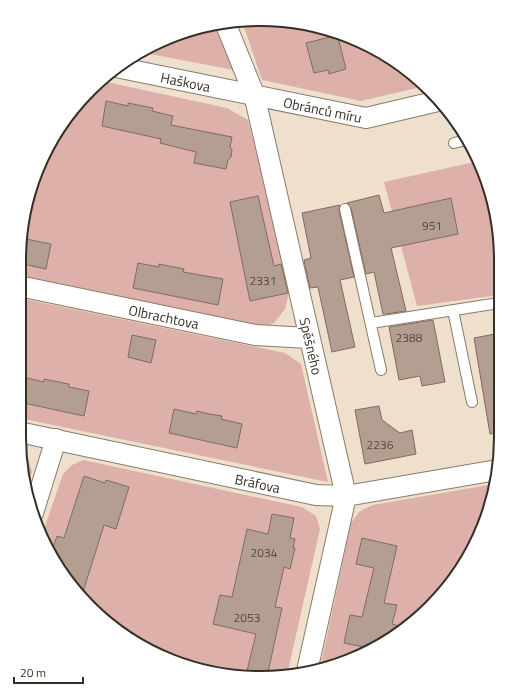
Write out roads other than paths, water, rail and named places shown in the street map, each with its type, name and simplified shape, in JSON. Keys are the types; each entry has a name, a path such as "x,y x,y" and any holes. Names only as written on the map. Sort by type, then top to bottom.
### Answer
{"street":[{"name":"Spěšného","path":"227,28 254,94 346,496 308,666"},
{"name":"Haškova","path":"125,69 254,94"},
{"name":"Obránců míru","path":"254,94 366,118 433,103"},
{"name":"Olbrachtova","path":"26,287 256,335 309,338"},
{"name":"Bráfova","path":"26,433 316,495 346,496 492,471"},
{"path":"36,504 56,439"}],"lane":[{"path":"454,143 462,141"},
{"path":"345,209 381,370"},
{"path":"371,322 494,304"},
{"path":"452,310 472,402"}]}
